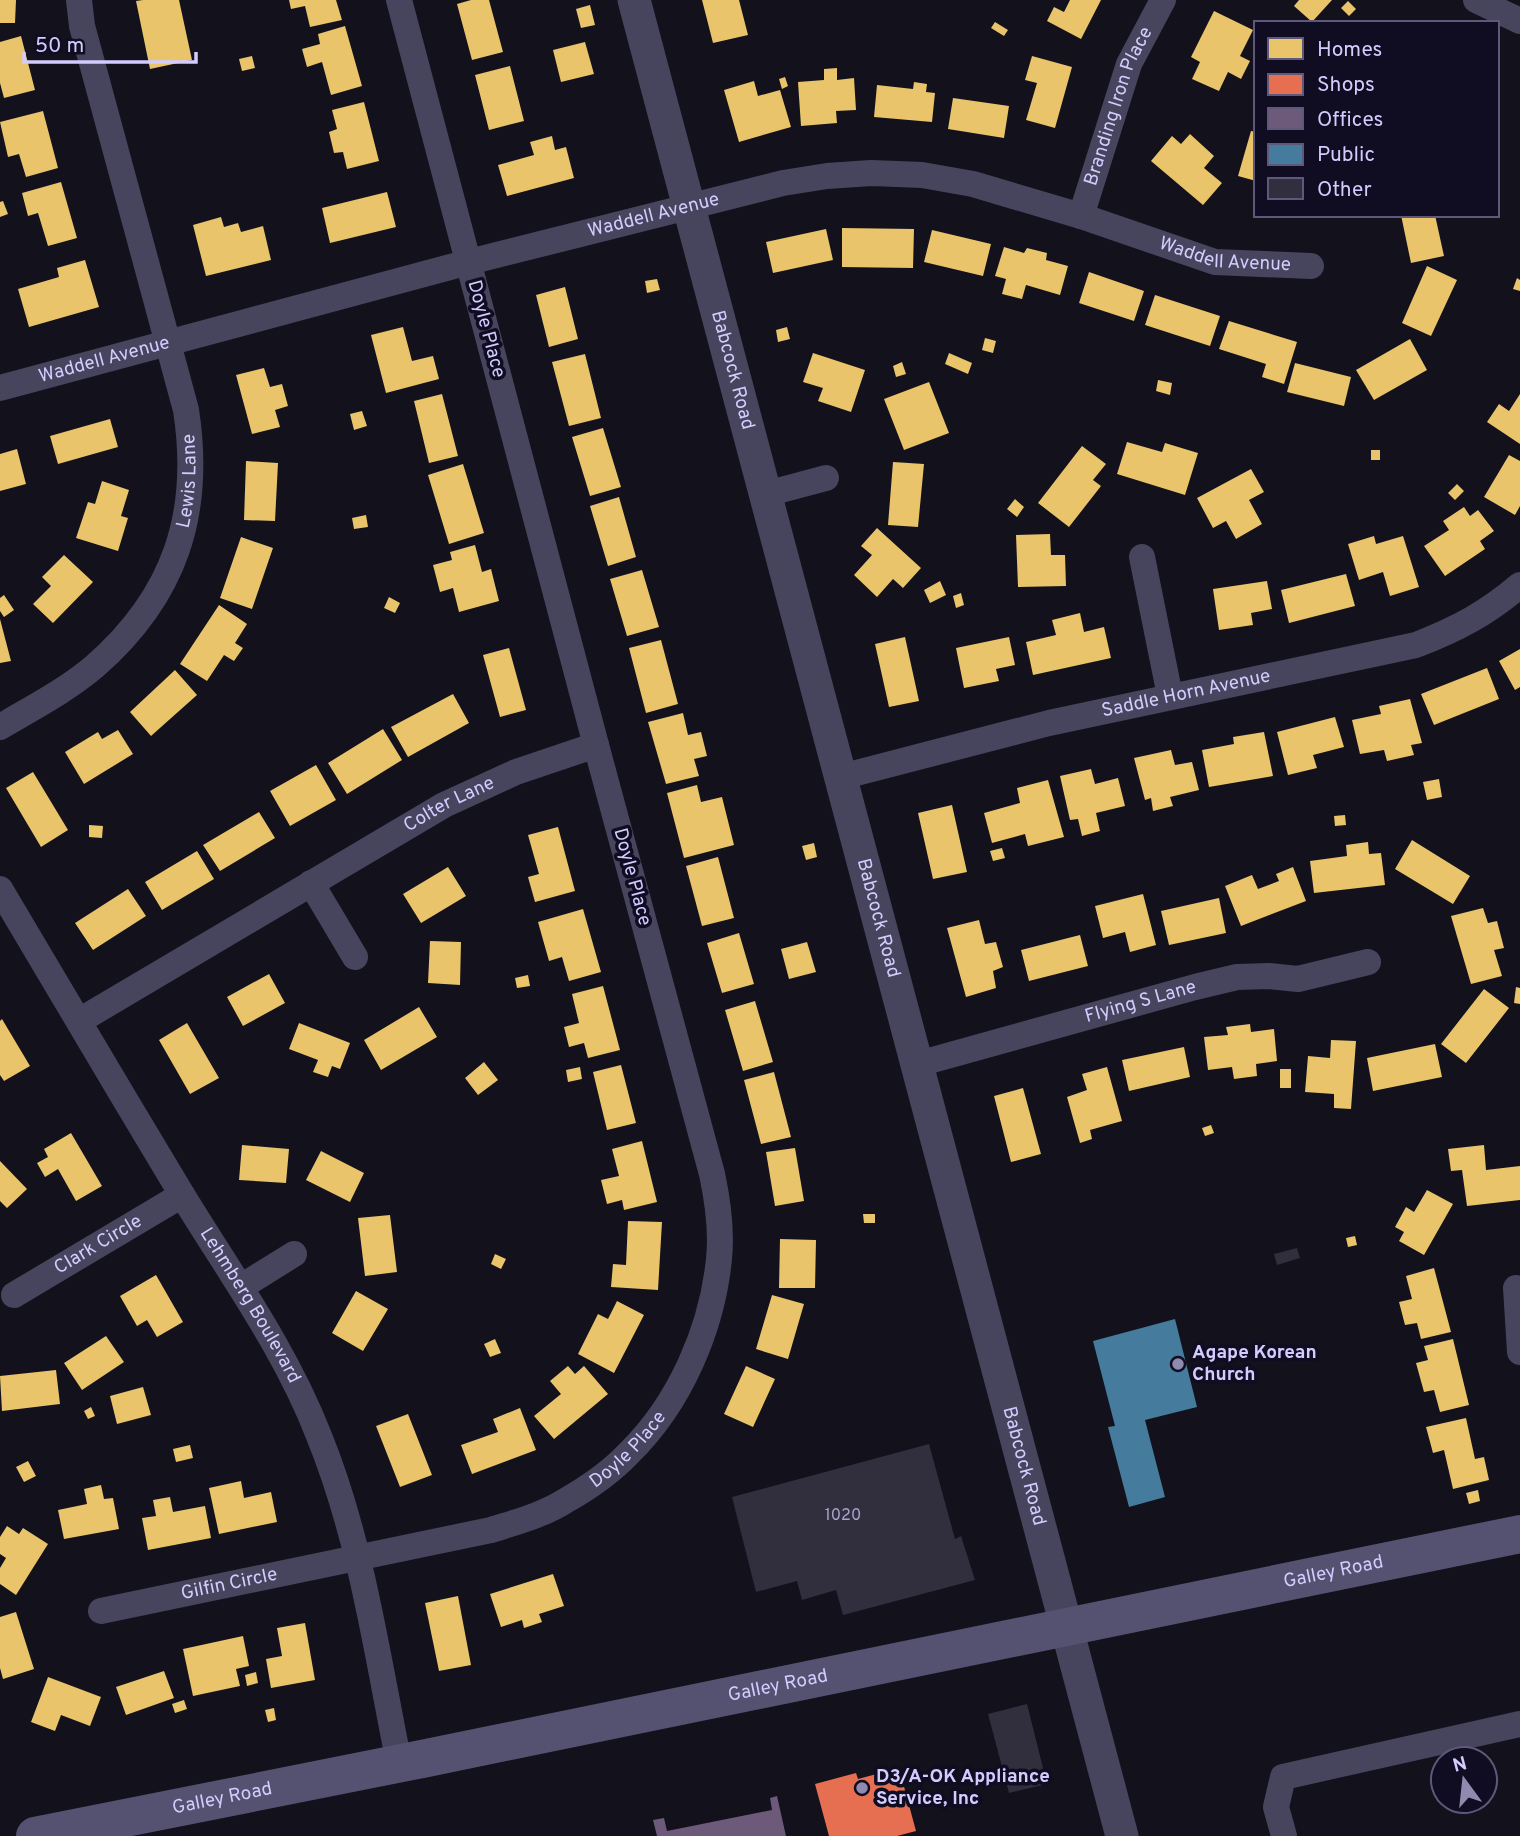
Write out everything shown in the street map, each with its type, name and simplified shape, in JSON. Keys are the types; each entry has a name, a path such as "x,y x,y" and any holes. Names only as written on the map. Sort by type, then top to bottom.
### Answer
{"main road":[{"name":"Galley Road","path":"35,1836 1520,1534"}],"street":[{"name":"Lewis Lane","path":"0,727 59,692 94,667 125,637 150,606 168,574 179,544 188,506 192,472 186,410 82,26 79,0"},
{"name":"Doyle Place","path":"357,1558 491,1530 563,1503 595,1482 629,1453 658,1419 682,1382 712,1304 719,1257 719,1207 712,1174 399,0"},
{"name":"Babcock Road","path":"634,0 1122,1836"},
{"name":"Branding Iron Place","path":"1081,216 1129,64 1163,0"},
{"path":"1476,0 1520,21"},
{"name":"Waddell Avenue","path":"0,388 469,262 783,183 827,176 871,173 922,175 972,184 1081,216 1215,262 1311,266"},
{"path":"766,494 826,478"},
{"path":"1142,556 1170,696"},
{"name":"Saddle Horn Avenue","path":"841,777 1049,723 1416,645 1452,631 1483,613 1520,585"},
{"name":"Colter Lane","path":"79,1021 444,805 516,772 596,745"},
{"path":"311,883 355,957"},
{"name":"Lehmberg Boulevard","path":"0,889 10,926 79,1021 182,1195 241,1287 287,1365 320,1436 357,1558 399,1763"},
{"name":"Flying S Lane","path":"918,1064 1195,987 1237,978 1269,976 1298,979 1368,962"},
{"name":"Clark Circle","path":"14,1295 182,1195"},
{"path":"241,1287 294,1254"},
{"path":"1516,1288 1520,1352"},
{"name":"Gilfin Circle","path":"101,1611 357,1558"},
{"path":"1284,1836 1276,1807 1283,1776 1520,1724"}],"building: Homes":[{"path":"0,0 16,0 15,23 0,23"},
{"path":"179,0 192,60 150,69 136,1"},
{"path":"289,0 336,0 342,20 310,27 305,6 291,9"},
{"path":"471,0 489,0 503,52 472,60 457,4"},
{"path":"702,0 739,0 748,35 713,43"},
{"path":"1070,0 1101,0 1081,39 1047,21 1054,7 1064,12"},
{"path":"1299,0 1332,0 1313,21 1294,6"},
{"path":"1348,1 1356,9 1349,16 1341,8"},
{"path":"590,5 595,25 581,28 576,9"},
{"path":"1214,11 1253,30 1240,56 1250,61 1241,79 1228,72 1219,91 1192,79 1200,62 1191,57"},
{"path":"995,22 1008,30 1004,36 991,28"},
{"path":"345,26 362,86 331,95 322,62 307,67 302,49 320,44 318,34"},
{"path":"21,36 35,90 4,98 0,83 0,42"},
{"path":"585,42 594,74 561,82 553,50"},
{"path":"252,56 255,68 242,71 239,59"},
{"path":"1032,56 1072,67 1055,128 1026,120 1037,83 1025,80"},
{"path":"510,66 524,121 489,130 475,75"},
{"path":"837,68 837,80 854,78 856,110 836,111 837,123 801,126 798,82 824,80 824,69"},
{"path":"785,77 788,86 782,89 779,79"},
{"path":"754,81 758,96 780,90 791,127 739,142 724,90"},
{"path":"914,82 927,84 926,92 935,93 932,122 874,117 877,85 913,89"},
{"path":"953,98 1009,106 1004,138 948,129"},
{"path":"364,102 379,161 347,169 343,152 334,153 329,132 337,129 332,110"},
{"path":"43,111 58,168 26,177 19,154 8,157 0,122"},
{"path":"1251,131 1254,132 1254,180 1238,176"},
{"path":"1190,134 1214,156 1204,168 1222,183 1203,205 1151,161 1172,136 1181,144"},
{"path":"552,136 555,150 566,147 574,178 507,196 498,165 534,155 530,142"},
{"path":"61,182 77,238 48,246 38,213 28,216 22,193"},
{"path":"387,192 396,227 330,243 322,208"},
{"path":"3,201 8,214 0,217 0,202"},
{"path":"221,217 224,227 238,223 241,232 263,226 271,260 206,276 193,225"},
{"path":"1401,217 1435,217 1444,256 1411,263"},
{"path":"842,228 914,229 913,268 842,267"},
{"path":"826,229 833,260 773,273 766,242"},
{"path":"932,230 991,244 983,276 924,262"},
{"path":"1004,247 1024,253 1027,248 1047,253 1046,260 1068,266 1060,295 1026,285 1022,299 1002,294 1006,279 995,276"},
{"path":"85,260 99,307 29,327 18,289 59,277 57,268"},
{"path":"1427,266 1457,280 1431,336 1402,323"},
{"path":"1089,272 1144,291 1134,321 1079,303"},
{"path":"1517,278 1520,280 1520,291 1513,289"},
{"path":"657,279 660,290 647,293 645,281"},
{"path":"565,287 578,339 549,347 536,295"},
{"path":"1155,295 1220,316 1210,346 1145,325"},
{"path":"1229,321 1297,342 1284,384 1262,377 1266,364 1219,349"},
{"path":"403,327 412,361 433,356 439,379 386,393 371,335"},
{"path":"787,327 790,339 778,342 776,330"},
{"path":"985,338 996,341 993,353 982,350"},
{"path":"1410,339 1427,370 1374,400 1356,370"},
{"path":"813,353 865,370 851,412 818,401 823,388 803,382"},
{"path":"949,353 972,363 968,374 945,364"},
{"path":"585,354 601,418 569,426 552,362"},
{"path":"902,362 906,374 896,377 893,366"},
{"path":"1295,363 1351,377 1344,406 1287,392"},
{"path":"264,368 270,387 282,384 288,406 275,410 280,427 252,434 236,375"},
{"path":"1158,380 1172,383 1170,395 1156,391"},
{"path":"929,382 949,433 904,450 884,399"},
{"path":"442,394 458,456 429,463 414,401"},
{"path":"1520,394 1520,444 1487,422 1499,404 1509,411"},
{"path":"362,411 367,426 354,430 350,414"},
{"path":"110,419 118,447 58,464 50,436"},
{"path":"603,428 621,487 590,496 572,437"},
{"path":"1127,442 1162,452 1165,443 1198,453 1185,495 1117,474"},
{"path":"1082,446 1106,464 1093,480 1101,486 1069,527 1038,503"},
{"path":"17,449 26,484 0,491 0,454"},
{"path":"1371,450 1380,450 1380,460 1371,460"},
{"path":"1509,455 1520,461 1520,506 1515,515 1484,497"},
{"path":"246,461 278,463 275,521 244,520"},
{"path":"893,462 924,464 918,527 888,525"},
{"path":"463,464 484,533 449,544 428,475"},
{"path":"1251,469 1264,492 1249,500 1262,524 1236,539 1226,521 1213,528 1197,498"},
{"path":"102,481 129,490 121,516 128,518 118,551 76,538 88,502 95,504"},
{"path":"1457,484 1464,491 1455,500 1448,493"},
{"path":"619,497 636,557 608,566 590,506"},
{"path":"1015,499 1024,507 1017,517 1007,509"},
{"path":"1464,507 1470,516 1478,510 1494,531 1480,541 1485,549 1445,576 1424,546 1449,530 1443,521"},
{"path":"366,515 368,527 354,529 352,518"},
{"path":"877,528 921,568 903,588 893,579 877,597 854,575 872,555 861,546"},
{"path":"1050,534 1051,555 1065,555 1066,586 1018,587 1016,535"},
{"path":"1374,536 1376,544 1403,536 1419,587 1390,596 1383,572 1359,580 1348,544"},
{"path":"241,537 273,548 252,609 220,598"},
{"path":"475,545 482,572 491,569 499,601 459,612 453,588 440,592 433,565 452,560 450,552"},
{"path":"64,555 93,582 53,623 33,604 51,586 42,577"},
{"path":"642,570 659,627 627,636 610,579"},
{"path":"1346,574 1355,606 1289,623 1281,590"},
{"path":"940,581 946,595 930,603 924,590"},
{"path":"1267,581 1272,609 1251,613 1253,625 1219,630 1213,589"},
{"path":"961,593 964,605 956,608 953,596"},
{"path":"4,595 14,610 4,617 0,611 0,598"},
{"path":"389,597 400,603 395,613 384,608"},
{"path":"219,605 247,624 235,643 243,648 234,661 224,655 207,681 180,664"},
{"path":"1080,613 1084,632 1104,627 1111,658 1033,675 1026,642 1056,635 1052,620"},
{"path":"0,619 11,661 0,663"},
{"path":"905,637 919,701 889,707 875,644"},
{"path":"1009,637 1015,665 996,669 999,681 964,688 956,648"},
{"path":"661,640 678,704 646,713 629,648"},
{"path":"509,648 526,710 500,717 483,655"},
{"path":"1520,649 1520,687 1515,690 1499,661"},
{"path":"1487,668 1499,699 1434,725 1421,694"},
{"path":"175,670 197,695 151,736 130,712"},
{"path":"453,694 469,723 408,757 391,727"},
{"path":"1410,699 1422,743 1411,745 1414,755 1387,761 1384,750 1360,754 1352,720 1381,714 1379,706"},
{"path":"683,713 688,735 701,732 707,756 694,759 699,776 666,784 648,722"},
{"path":"1335,717 1344,747 1313,755 1317,768 1288,775 1277,732"},
{"path":"383,729 402,760 347,794 328,763"},
{"path":"118,730 133,754 84,784 65,752 98,732 102,739"},
{"path":"1264,732 1273,776 1209,787 1202,750 1234,744 1233,737"},
{"path":"1171,750 1175,765 1192,762 1199,790 1170,797 1173,806 1153,811 1151,798 1145,800 1134,758"},
{"path":"316,765 336,800 290,826 270,791"},
{"path":"1091,769 1095,784 1118,778 1125,806 1096,813 1100,831 1082,836 1078,819 1070,820 1060,776"},
{"path":"33,772 68,830 41,847 6,788"},
{"path":"1439,779 1442,797 1427,800 1423,782"},
{"path":"1048,780 1064,837 1028,846 1025,834 992,843 984,813 1020,803 1017,788"},
{"path":"697,785 701,802 722,797 734,845 684,858 667,793"},
{"path":"952,805 967,872 933,879 918,813"},
{"path":"259,812 275,838 220,871 203,845"},
{"path":"1345,815 1346,825 1335,826 1334,816"},
{"path":"89,825 103,826 102,838 89,837"},
{"path":"558,827 575,891 535,902 528,877 539,874 528,835"},
{"path":"1412,840 1470,876 1453,904 1395,869"},
{"path":"1368,842 1369,854 1381,853 1385,885 1314,893 1310,861 1347,856 1346,845"},
{"path":"814,843 817,857 806,860 802,846"},
{"path":"1002,848 1005,858 993,861 990,851"},
{"path":"197,851 214,879 162,910 145,882"},
{"path":"718,857 734,918 702,926 686,866"},
{"path":"448,867 466,896 421,923 403,894"},
{"path":"1293,867 1306,901 1241,926 1225,886 1252,875 1258,889 1279,881 1276,874"},
{"path":"128,889 146,916 93,950 75,923"},
{"path":"1143,894 1156,945 1130,952 1125,932 1103,938 1095,906"},
{"path":"1219,898 1226,933 1169,945 1161,911"},
{"path":"1483,908 1488,923 1497,921 1504,948 1494,950 1502,976 1471,984 1451,916"},
{"path":"583,909 601,972 569,981 562,957 549,961 538,922"},
{"path":"979,920 985,944 996,942 1003,967 993,971 996,988 966,997 947,928"},
{"path":"739,933 754,984 722,993 707,943"},
{"path":"1080,935 1088,966 1029,981 1021,950"},
{"path":"430,941 461,942 460,985 428,983"},
{"path":"807,942 816,972 789,979 781,949"},
{"path":"269,974 285,1003 243,1026 227,997"},
{"path":"528,975 530,986 517,988 515,978"},
{"path":"603,986 620,1050 588,1058 584,1043 569,1047 564,1027 579,1023 572,994"},
{"path":"1516,987 1520,988 1520,1004 1514,1003"},
{"path":"1484,989 1509,1008 1466,1063 1441,1044"},
{"path":"755,1001 773,1062 743,1071 725,1010"},
{"path":"419,1007 437,1037 381,1070 364,1040"},
{"path":"2,1019 30,1066 4,1081 0,1075"},
{"path":"187,1023 219,1078 190,1094 159,1040"},
{"path":"299,1023 350,1043 340,1069 332,1066 328,1077 313,1072 318,1060 289,1049"},
{"path":"1250,1024 1251,1032 1274,1029 1277,1061 1256,1064 1257,1076 1234,1079 1232,1067 1208,1070 1204,1037 1228,1035 1226,1027"},
{"path":"1331,1040 1356,1041 1351,1109 1334,1108 1334,1094 1305,1092 1308,1056 1330,1058"},
{"path":"1435,1044 1442,1077 1373,1091 1367,1058"},
{"path":"1184,1047 1190,1077 1129,1091 1122,1060"},
{"path":"484,1062 498,1080 478,1095 465,1078"},
{"path":"621,1065 636,1123 607,1130 593,1072"},
{"path":"580,1067 582,1079 568,1082 566,1070"},
{"path":"1107,1067 1122,1121 1090,1130 1092,1139 1080,1143 1067,1097 1087,1090 1082,1074"},
{"path":"1280,1069 1291,1069 1291,1088 1280,1088"},
{"path":"774,1072 791,1137 761,1144 744,1080"},
{"path":"1023,1088 1041,1154 1011,1162 994,1096"},
{"path":"1211,1125 1214,1133 1205,1136 1202,1128"},
{"path":"71,1133 102,1186 76,1201 58,1169 45,1177 37,1163 48,1157 44,1149"},
{"path":"642,1141 657,1202 624,1210 622,1200 607,1204 601,1180 619,1176 612,1149"},
{"path":"242,1145 289,1149 286,1183 239,1180"},
{"path":"1484,1145 1486,1170 1520,1166 1520,1200 1467,1206 1462,1170 1451,1171 1448,1149"},
{"path":"795,1148 804,1201 775,1206 766,1152"},
{"path":"321,1151 364,1173 350,1202 306,1180"},
{"path":"0,1161 27,1189 7,1208 0,1201"},
{"path":"1427,1190 1453,1204 1424,1255 1399,1241 1404,1232 1395,1227 1406,1207 1414,1212"},
{"path":"863,1214 875,1214 875,1223 864,1223"},
{"path":"390,1215 397,1272 365,1276 358,1218"},
{"path":"628,1221 662,1222 658,1290 611,1287 613,1264 626,1265"},
{"path":"1355,1236 1357,1245 1348,1247 1346,1238"},
{"path":"780,1239 816,1240 815,1288 779,1288"},
{"path":"495,1254 506,1259 501,1269 491,1264"},
{"path":"1434,1268 1451,1332 1421,1339 1417,1323 1405,1325 1399,1302 1412,1299 1406,1276"},
{"path":"156,1275 183,1322 157,1337 147,1320 137,1326 120,1296"},
{"path":"356,1291 388,1309 363,1351 332,1333"},
{"path":"772,1295 804,1304 788,1359 756,1349"},
{"path":"617,1301 644,1315 614,1373 578,1354 598,1314 608,1319"},
{"path":"106,1336 124,1362 82,1390 64,1363"},
{"path":"495,1339 501,1353 490,1357 484,1344"},
{"path":"1453,1339 1469,1405 1440,1412 1434,1390 1424,1392 1416,1363 1428,1360 1424,1346"},
{"path":"568,1366 575,1374 584,1366 608,1394 554,1439 534,1416 561,1394 550,1381"},
{"path":"746,1366 775,1379 753,1427 724,1414"},
{"path":"56,1370 60,1404 2,1411 0,1376"},
{"path":"143,1387 151,1415 117,1424 110,1396"},
{"path":"91,1407 95,1416 88,1419 84,1411"},
{"path":"520,1408 536,1450 472,1474 461,1445 498,1432 493,1419"},
{"path":"408,1414 432,1475 400,1487 376,1426"},
{"path":"1466,1418 1475,1459 1484,1457 1489,1480 1453,1489 1444,1450 1433,1453 1426,1427"},
{"path":"190,1445 193,1458 176,1462 173,1449"},
{"path":"28,1461 36,1476 24,1482 16,1467"},
{"path":"241,1481 244,1498 271,1492 277,1522 219,1534 209,1488"},
{"path":"101,1485 104,1499 113,1498 119,1529 64,1539 58,1510 87,1504 84,1489"},
{"path":"1478,1490 1480,1501 1469,1504 1466,1493"},
{"path":"170,1497 173,1512 205,1506 211,1538 148,1550 142,1518 156,1516 153,1500"},
{"path":"7,1526 19,1534 23,1528 48,1544 16,1595 0,1584 0,1568 6,1558 0,1554 0,1537"},
{"path":"553,1574 564,1606 539,1614 542,1622 524,1628 522,1620 501,1627 490,1594"},
{"path":"458,1596 471,1665 439,1671 425,1603"},
{"path":"16,1612 34,1669 3,1679 0,1668 0,1617"},
{"path":"305,1623 315,1680 271,1688 266,1659 282,1656 277,1628"},
{"path":"243,1636 249,1666 236,1669 240,1686 193,1696 183,1649"},
{"path":"164,1671 174,1698 126,1715 116,1687"},
{"path":"256,1672 258,1683 247,1686 245,1675"},
{"path":"48,1677 101,1697 90,1726 61,1715 55,1731 31,1722"},
{"path":"184,1700 187,1709 175,1713 172,1704"},
{"path":"274,1708 276,1720 268,1722 265,1710"}],"building: Shops":[{"path":"899,1768 916,1831 897,1836 829,1836 815,1784 856,1773 858,1779"}],"building: Offices":[{"path":"777,1796 786,1836 657,1836 653,1820 664,1818 667,1831 772,1810 770,1798"}],"building: Public":[{"path":"1175,1319 1197,1407 1145,1420 1165,1497 1129,1507 1108,1427 1115,1426 1093,1341"}],"building: Other":[{"path":"1297,1248 1300,1258 1277,1265 1274,1254"},
{"path":"929,1444 955,1539 961,1536 975,1580 843,1615 836,1590 802,1600 797,1581 756,1592 732,1497"},
{"path":"1027,1704 1047,1784 1009,1793 988,1714"}],"place":[{"name":"Agape Korean Church","path":"1178,1364"},
{"name":"D3/A-OK Appliance Service, Inc","path":"862,1788"}]}
